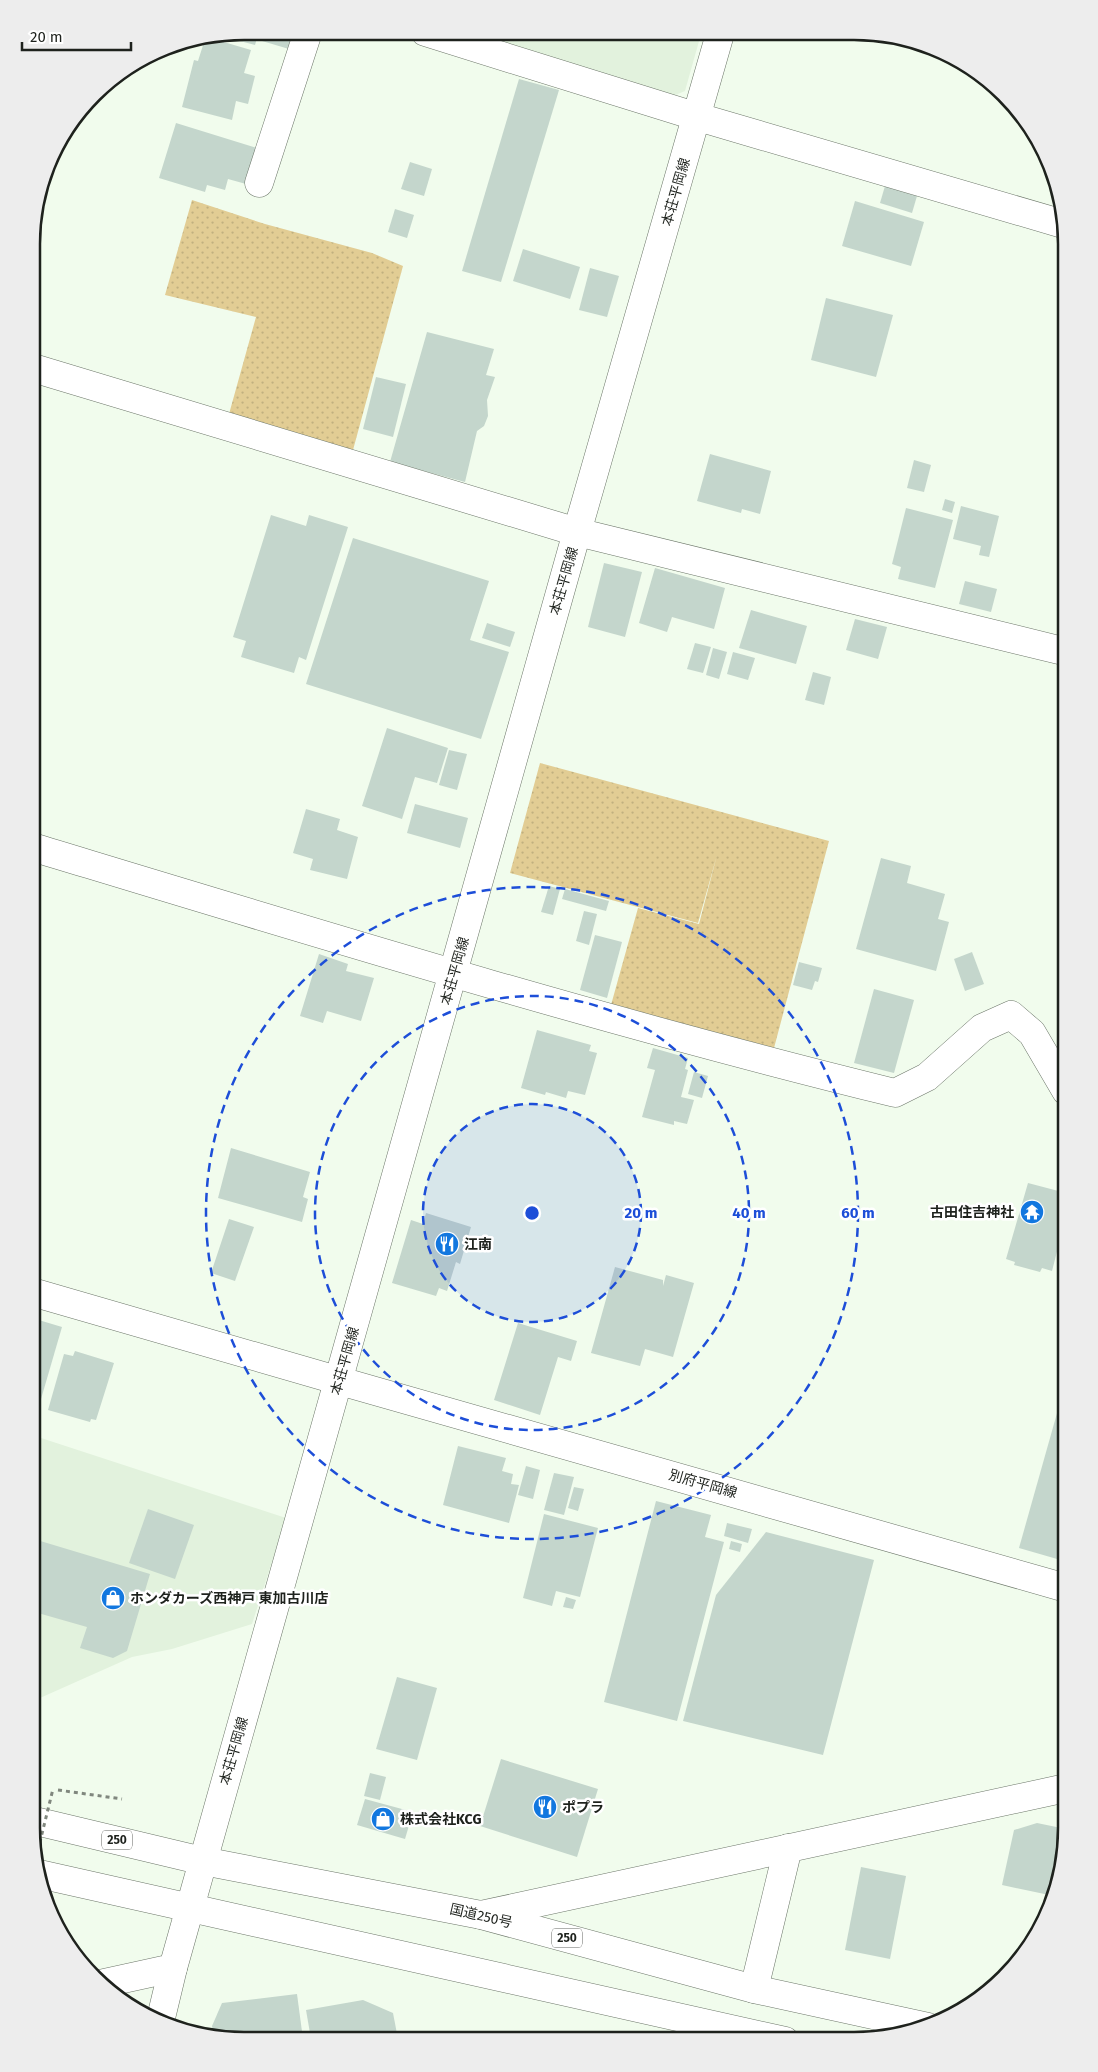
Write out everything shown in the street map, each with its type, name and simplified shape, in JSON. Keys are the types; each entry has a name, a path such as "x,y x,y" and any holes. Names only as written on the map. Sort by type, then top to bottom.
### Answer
{"main road":[{"path":"259,183 305,40"},
{"path":"451,40 698,117 1057,222"},
{"name":"本荘平岡線","path":"190,1909 340,1381 577,532 698,117 718,40"},
{"path":"40,370 577,532 1058,650"},
{"path":"40,849 454,975 804,1071 896,1093 927,1077 982,1028 1011,1015 1032,1033 1058,1077"},
{"name":"別府平岡線","path":"40,1294 1058,1586"},
{"path":"481,1914 1058,1790"},
{"name":"国道250号","path":"40,1822 203,1861 481,1914 754,1989 912,2023"},
{"path":"754,1989 788,1848"},
{"path":"46,1876 190,1909 421,1958 726,2032"},
{"path":"162,2015 190,1909"},
{"path":"110,1982 173,1968"}],"path":[{"path":"40,1842 53,1789 122,1799"}],"shaded area":[{"path":"482,40 699,40 685,91 668,98"},
{"path":"192,200 265,224 372,253 403,266 353,450 229,414 256,317 165,295"},
{"path":"540,763 829,841 774,1048 611,1005 638,908 699,924 717,855 698,923 510,873"},
{"path":"40,1438 286,1518 252,1624 172,1649 132,1657 40,1698"}],"building":[{"path":"236,40 256,40 255,45"},
{"path":"262,40 292,40 289,49"},
{"path":"221,41 251,50 244,73 255,76 248,104 236,101 232,120 182,107 194,60 198,61 204,44"},
{"path":"519,79 559,90 501,282 462,271"},
{"path":"176,123 257,148 246,184 228,179 225,190 207,185 205,192 159,178"},
{"path":"410,162 432,169 424,196 401,189"},
{"path":"885,186 917,196 912,213 880,203"},
{"path":"855,201 924,222 911,266 842,246"},
{"path":"395,209 414,215 407,238 388,232"},
{"path":"523,249 580,267 570,299 513,281"},
{"path":"590,268 619,276 607,317 579,310"},
{"path":"826,298 893,315 876,377 811,360"},
{"path":"427,332 494,349 486,375 495,377 487,400 488,416 484,426 477,431 465,482 390,462"},
{"path":"376,377 406,384 393,437 363,429"},
{"path":"710,454 771,471 760,514 742,509 741,513 697,501"},
{"path":"914,460 931,465 924,492 907,488"},
{"path":"945,499 955,502 952,513 942,510"},
{"path":"961,506 999,516 989,557 979,555 981,546 953,539"},
{"path":"906,508 953,520 935,588 898,579 901,567 892,564"},
{"path":"271,515 306,526 309,515 348,527 306,660 299,657 294,673 241,657 246,641 233,637"},
{"path":"353,538 489,581 470,640 509,652 481,739 306,684"},
{"path":"604,563 642,572 625,637 588,627"},
{"path":"655,568 725,588 714,629 672,617 667,632 639,623"},
{"path":"965,581 997,589 991,612 959,604"},
{"path":"751,610 807,626 796,664 739,648"},
{"path":"855,619 887,627 878,659 846,650"},
{"path":"487,623 515,632 510,647 482,638"},
{"path":"695,643 711,647 703,673 687,669"},
{"path":"713,648 727,652 719,679 706,675"},
{"path":"733,652 755,658 748,680 727,674"},
{"path":"813,672 831,677 824,705 805,700"},
{"path":"387,728 448,748 437,783 415,777 402,819 362,806"},
{"path":"449,750 467,754 457,790 439,785"},
{"path":"415,804 468,818 460,848 407,833"},
{"path":"306,809 340,819 337,830 358,837 347,879 310,870 313,859 293,853"},
{"path":"881,858 911,866 907,883 945,894 938,919 949,922 936,971 856,949"},
{"path":"549,886 560,889 553,915 541,912"},
{"path":"565,889 609,901 606,911 562,899"},
{"path":"584,911 597,914 589,945 576,941"},
{"path":"595,935 622,942 607,998 580,990"},
{"path":"972,952 984,984 965,991 954,959"},
{"path":"319,954 348,964 346,971 374,978 361,1021 327,1011 323,1023 300,1016"},
{"path":"799,962 822,968 818,982 815,981 812,990 793,985"},
{"path":"874,989 914,1000 894,1073 854,1063"},
{"path":"537,1030 591,1045 589,1051 597,1053 585,1095 568,1091 566,1098 546,1092 545,1095 521,1088"},
{"path":"653,1048 688,1058 685,1069 688,1070 681,1097 694,1100 687,1124 674,1121 674,1125 642,1117 655,1070 647,1068"},
{"path":"694,1072 708,1076 702,1098 688,1094"},
{"path":"231,1148 310,1172 303,1197 308,1199 302,1222 218,1198"},
{"name":"古田住吉神社","path":"1028,1183 1058,1191 1058,1247 1052,1271 1042,1268 1040,1272 1014,1265 1015,1262 1006,1259"},
{"path":"426,1213 471,1227 460,1264 456,1262 447,1291 439,1288 436,1296 392,1283 411,1220 423,1224"},
{"path":"229,1219 254,1227 235,1281 211,1273"},
{"path":"615,1267 663,1280 663,1286 666,1275 694,1283 673,1357 645,1349 640,1366 591,1353"},
{"path":"40,1320 62,1327 40,1403"},
{"path":"518,1323 577,1341 571,1361 558,1357 540,1415 494,1400"},
{"path":"75,1351 114,1363 96,1420 91,1419 90,1422 48,1410 64,1354 73,1356"},
{"path":"1058,1410 1058,1559 1019,1548"},
{"path":"458,1446 506,1458 502,1471 513,1474 511,1484 519,1485 509,1523 443,1505"},
{"path":"526,1466 540,1470 533,1499 518,1495"},
{"path":"554,1473 574,1477 564,1515 544,1510"},
{"path":"574,1487 584,1489 578,1511 568,1508"},
{"path":"656,1501 711,1515 705,1537 724,1542 677,1721 604,1702"},
{"path":"148,1509 194,1525 175,1579 129,1563"},
{"path":"544,1514 598,1528 580,1597 556,1591 552,1606 523,1598"},
{"path":"727,1523 752,1529 748,1543 724,1536"},
{"path":"766,1532 874,1560 823,1755 683,1721 716,1595"},
{"path":"40,1541 150,1574 127,1651 113,1658 80,1648 87,1627 40,1614"},
{"path":"731,1541 742,1544 740,1552 729,1549"},
{"path":"566,1597 576,1600 573,1609 563,1607"},
{"path":"397,1677 437,1688 417,1760 376,1749"},
{"path":"501,1759 598,1789 577,1857 480,1826"},
{"path":"370,1773 386,1777 380,1800 364,1796"},
{"path":"365,1799 413,1812 405,1839 357,1825"},
{"path":"1037,1823 1058,1827 1054,1868 1047,1894 1002,1885 1014,1830"},
{"path":"861,1867 906,1876 890,1959 845,1950"},
{"path":"297,1994 302,2032 230,2032 213,2029 212,2026 222,2003"},
{"path":"363,2000 393,2013 397,2032 310,2032 306,2010"}],"place":[{"name":"古田住吉神社","path":"1032,1212"},
{"name":"江南","path":"447,1244"},
{"name":"ホンダカーズ西神戸 東加古川店","path":"113,1598"},
{"name":"ポプラ","path":"545,1807"},
{"name":"株式会社KCG","path":"383,1819"}]}
